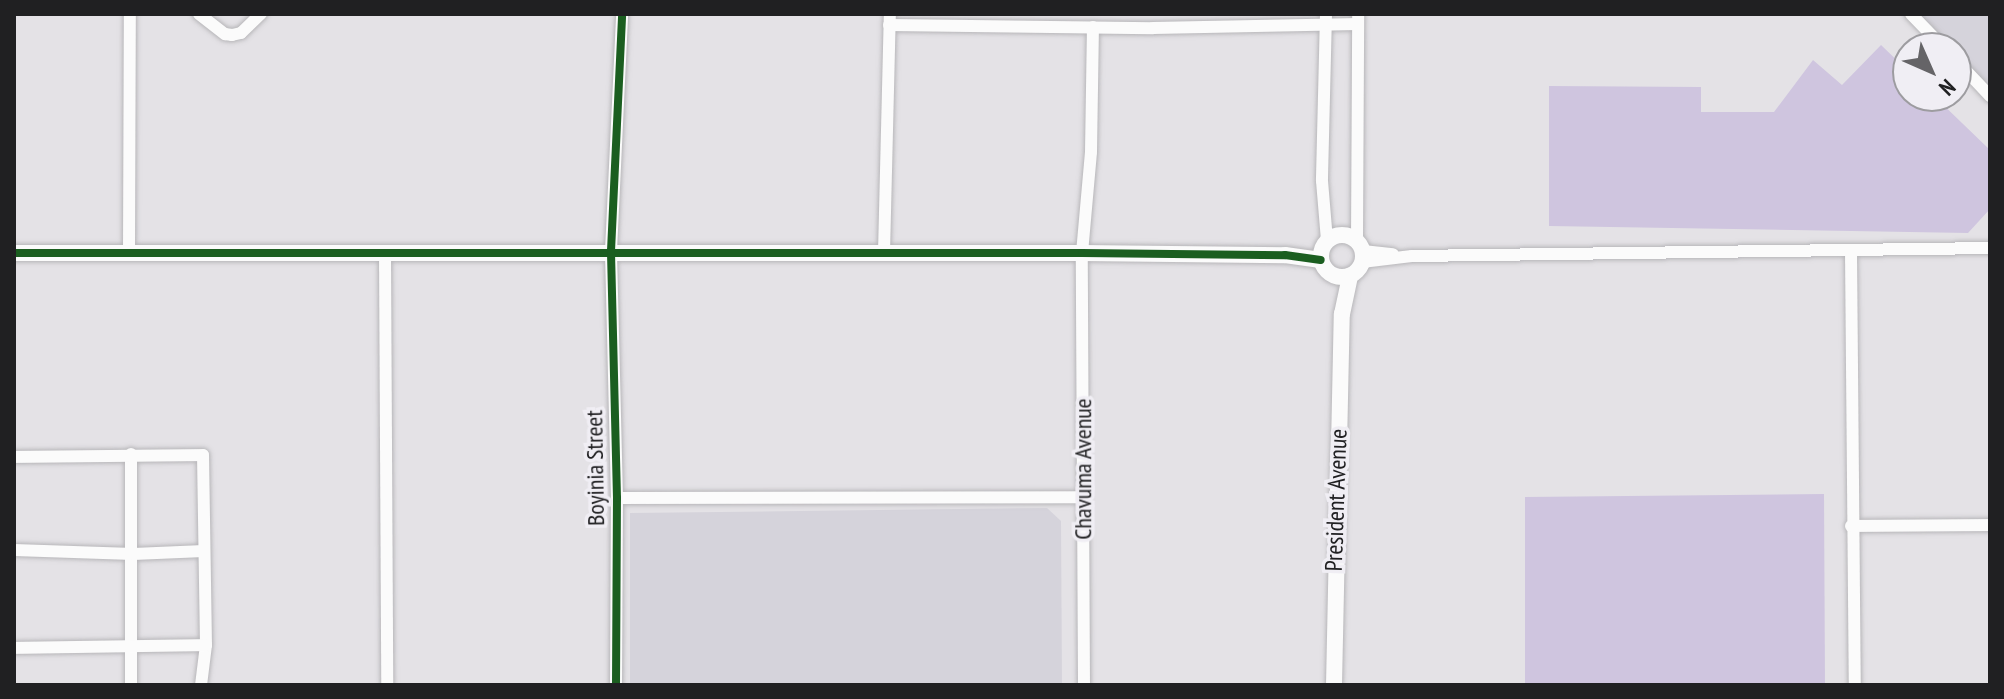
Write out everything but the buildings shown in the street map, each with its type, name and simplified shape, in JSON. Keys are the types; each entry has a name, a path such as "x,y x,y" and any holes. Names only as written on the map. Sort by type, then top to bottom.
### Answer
{"street":[{"path":"129,253 130,14"},
{"path":"199,14 225,34 232,35 241,33 261,14"},
{"path":"1150,14 1153,28"},
{"path":"1911,14 1928,32"},
{"name":"Boyinia Street","path":"616,685 617,498 611,251 622,16"},
{"path":"1325,255 1322,181 1326,19"},
{"path":"14,253 611,251 884,253 1082,253 1325,255 1350,276 1361,251 1358,19 1153,28 890,20 884,253"},
{"name":"Chavuma Avenue","path":"1084,685 1082,253 1091,152 1093,27"},
{"path":"1972,77 1990,96"},
{"path":"1325,255 1343,234 1361,251 1412,256 1990,248"},
{"path":"1851,252 1851,526 1855,685"},
{"path":"385,253 387,685"},
{"name":"President Avenue","path":"1325,255 1342,314"},
{"name":"President Avenue","path":"1334,685 1342,314 1350,276"},
{"path":"131,454 131,685"},
{"path":"14,457 203,455 206,645 201,685"},
{"path":"617,498 1083,497"},
{"path":"1851,526 1990,525"},
{"path":"14,550 133,554 204,551"},
{"path":"14,648 206,645"}],"shaded area":[{"path":"1912,14 1990,14 1990,93 1972,74 1972,32 1930,32"},
{"path":"1881,45 1892,56 1892,112 1951,112 1990,150 1990,209 1968,233 1549,226 1549,86 1701,87 1701,112 1774,112 1813,60 1842,85"},
{"path":"1824,494 1825,685 1525,685 1525,497"},
{"path":"1047,508 1061,521 1062,685 630,685 630,513"}],"cycle path":[{"path":"616,685 617,498 611,251 622,16"},
{"path":"14,253 1082,253 1285,255 1321,260"}]}
